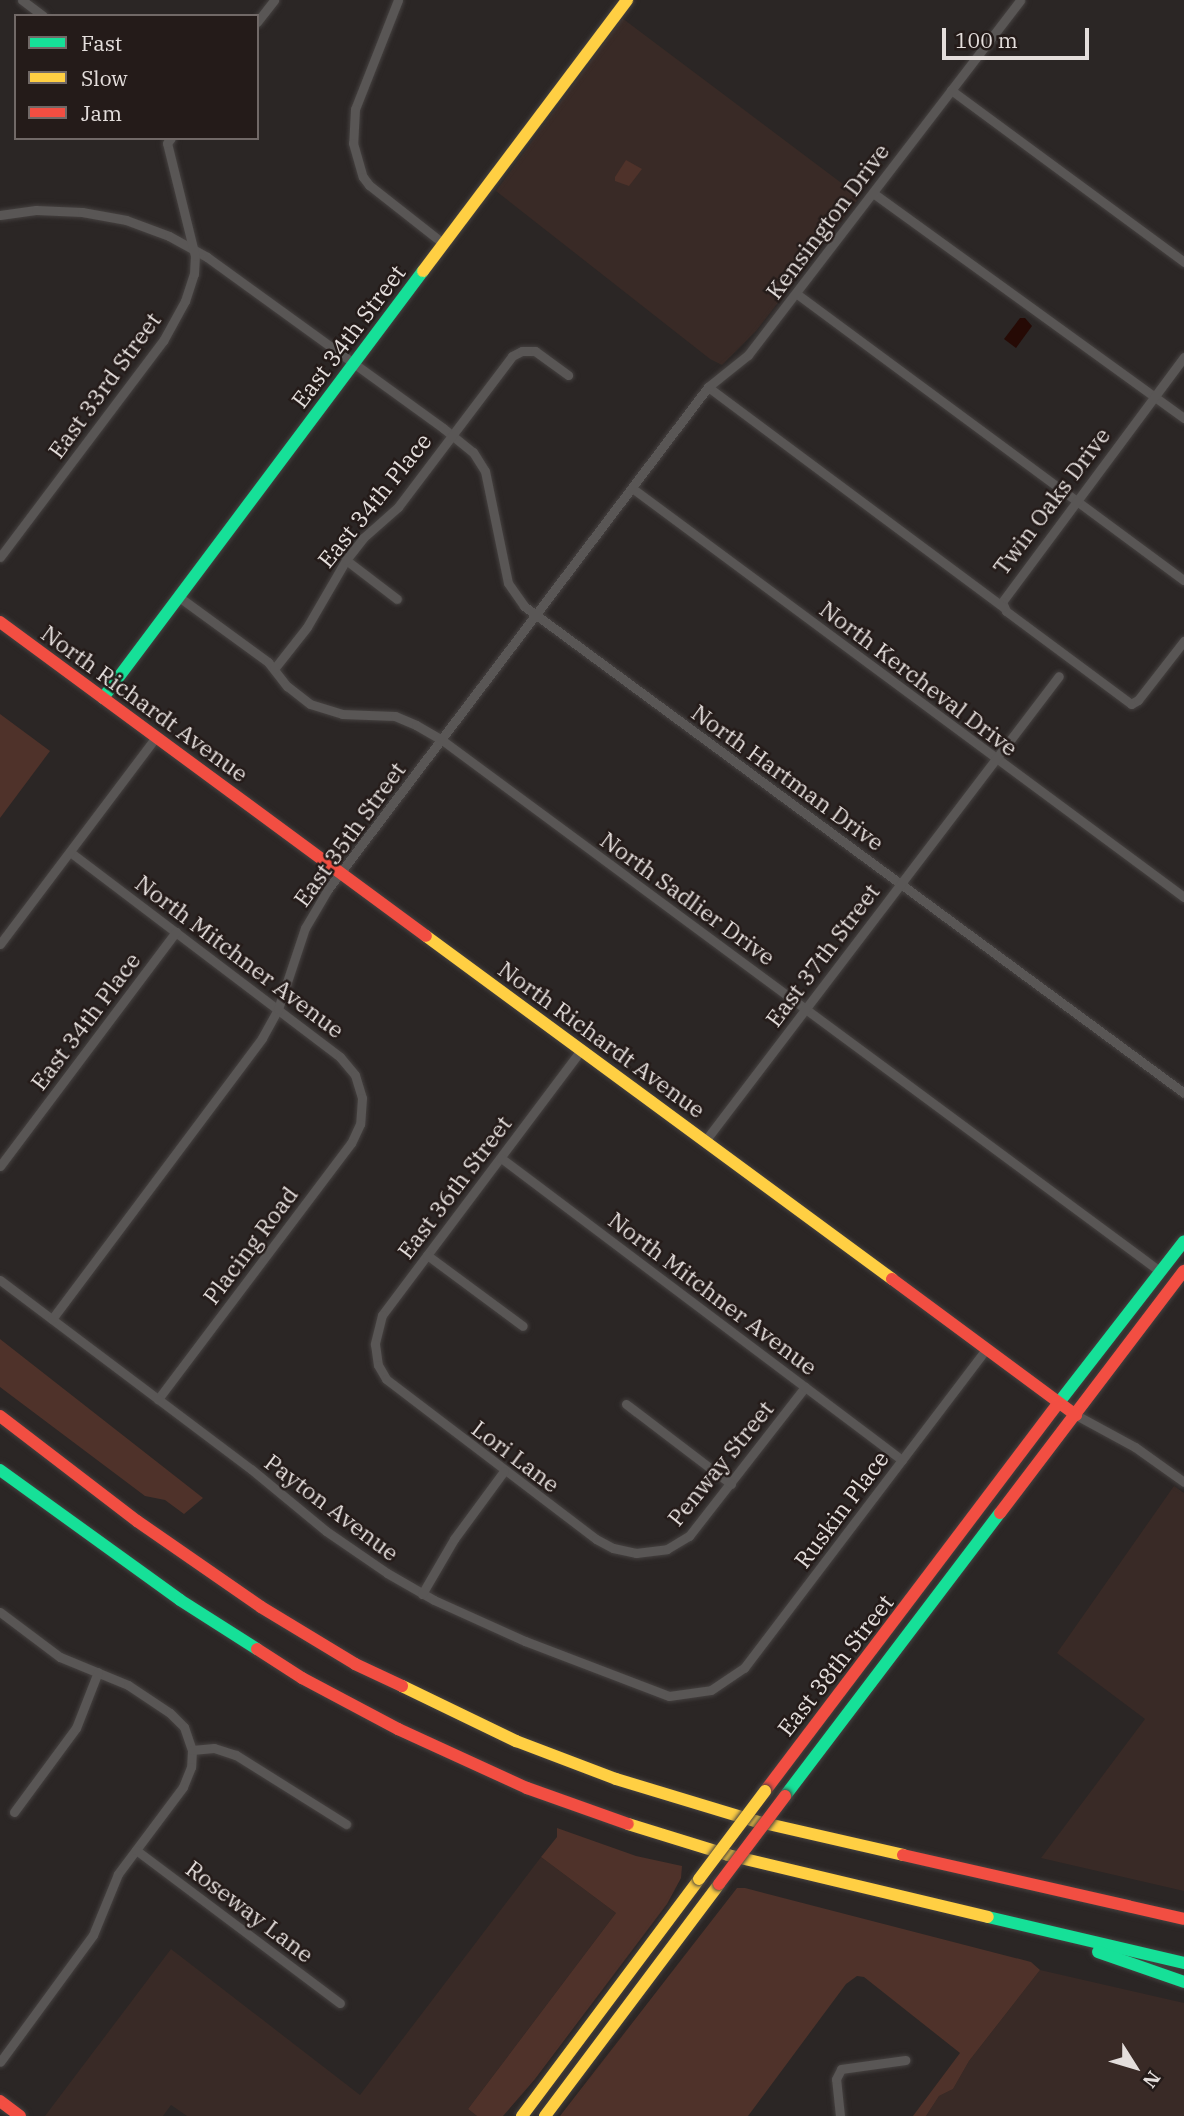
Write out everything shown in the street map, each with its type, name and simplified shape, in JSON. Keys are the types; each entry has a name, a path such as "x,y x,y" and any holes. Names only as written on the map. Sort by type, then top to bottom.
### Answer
{"main road":[{"name":"East 34th Street","path":"103,698 627,0"},
{"name":"North Richardt Avenue","path":"0,622 1076,1415"},
{"name":"East 38th Street","path":"522,2116 958,1539 978,1508 1058,1402 1184,1241"},
{"name":"East 38th Street","path":"545,2116 785,1796 1181,1280"},
{"path":"0,1416 137,1521 261,1607 355,1664 516,1741 616,1779 755,1821 1184,1919"},
{"path":"0,1470 241,1641 342,1701 462,1760 561,1801 728,1855 1184,1963"},
{"path":"1016,1925 1184,1982"},
{"path":"0,2101 20,2116"}],"street":[{"path":"22,0 40,14"},
{"path":"259,19 274,0"},
{"path":"398,0 355,109 353,143 363,177 369,185 444,244"},
{"name":"Kensington Drive","path":"656,456 708,387 748,355 1020,0"},
{"path":"951,90 1184,262"},
{"name":"East 33rd Street","path":"0,557 174,326 194,274 194,249 168,140"},
{"path":"873,193 1184,418"},
{"name":"North Hartman Drive","path":"0,215 63,210 104,215 152,229 194,249 452,435 474,452 485,471 508,583 518,600 1184,1093"},
{"path":"796,294 1184,580"},
{"name":"East 34th Place","path":"274,669 307,627 346,560 363,538 398,507 510,359 518,352 532,350 568,375"},
{"name":"Twin Oaks Drive","path":"1184,357 1003,597 1003,607 1131,704 1138,700 1184,641"},
{"path":"708,387 1003,607"},
{"name":"East 35th Street","path":"52,1319 251,1055 278,1009 305,928 340,873 656,456"},
{"name":"North Kercheval Drive","path":"632,488 1184,897"},
{"path":"346,560 397,599"},
{"name":"North Sadlier Drive","path":"179,597 274,669 295,693 314,706 342,714 395,716 416,724 442,740 1161,1272"},
{"path":"996,758 1059,676"},
{"path":"0,944 156,737"},
{"name":"East 37th Street","path":"705,1141 996,758"},
{"name":"North Mitchner Avenue","path":"70,852 278,1009 350,1067 358,1084 362,1109"},
{"name":"East 34th Place","path":"0,1166 176,932"},
{"name":"East 36th Street","path":"375,1354 376,1332 383,1315 581,1050"},
{"name":"Placing Road","path":"158,1399 351,1143 359,1128 362,1109"},
{"name":"North Mitchner Avenue","path":"501,1157 902,1460"},
{"path":"427,1255 523,1326"},
{"name":"Payton Avenue","path":"0,1280 251,1469 341,1543 422,1594 524,1641 650,1691 688,1696 720,1687"},
{"name":"Ruskin Place","path":"720,1687 744,1668 986,1349"},
{"name":"Lori Lane","path":"375,1354 391,1385 604,1544 627,1552 657,1552"},
{"name":"Penway Street","path":"657,1552 690,1536 805,1387"},
{"path":"626,1404 731,1484"},
{"name":"North Richardt Avenue","path":"1076,1415 1135,1447 1184,1482"},
{"path":"422,1594 454,1539 504,1471"},
{"path":"0,2062 93,1935 118,1874 181,1791 191,1767 192,1750 186,1731 174,1716 135,1689 60,1657 1,1614"},
{"path":"13,1812 76,1728 98,1672"},
{"path":"192,1750 214,1748 236,1755 346,1824"},
{"name":"Roseway Lane","path":"136,1850 340,2003"},
{"path":"840,2116 836,2079 839,2072 848,2066 905,2060"}],"shaded area":[{"path":"622,18 860,197 756,331 722,365 710,359 496,191"},
{"path":"626,160 642,169 629,186 615,181"},
{"path":"1020,318 1025,318 1032,326 1016,348 1004,339"},
{"path":"0,714 50,751 0,818"},
{"path":"0,1339 203,1498 184,1514 165,1500 145,1496 0,1387"},
{"path":"1174,1486 1184,1493 1184,1891 1041,1858 1145,1719 1057,1653"},
{"path":"557,1828 636,1856 682,1866 681,1878 667,1904 535,2079 503,2116 477,2116 468,2109 616,1913 541,1857 557,1837"},
{"path":"541,1857 616,1913 468,2109 477,2116 187,2116 171,2105 163,2116 45,2116 171,1949 360,2095"},
{"path":"737,1888 1031,1962 1040,1970 969,2061 953,2089 939,2096 926,2116 913,2116 960,2053 864,1977 857,1976 846,1984 748,2116 560,2116"},
{"path":"1040,1970 1184,2003 1184,2116 926,2116 939,2096 953,2089 969,2061"}],"traffic: fast":[{"path":"103,698 423,271"},
{"path":"1057,1405 1184,1241"},
{"path":"0,1470 180,1600 257,1649"},
{"path":"785,1796 1000,1513"},
{"path":"988,1917 1184,1963"},
{"path":"1098,1952 1184,1982"}],"traffic: slow":[{"path":"423,271 627,0"},
{"path":"426,936 892,1279"},
{"path":"402,1686 516,1741 616,1779 755,1821 903,1855"},
{"path":"699,1879 765,1791"},
{"path":"628,1824 728,1855 988,1917"},
{"path":"522,2116 699,1879"},
{"path":"545,2116 719,1884"}],"traffic: jam":[{"path":"0,622 426,936"},
{"path":"1000,1513 1184,1271"},
{"path":"892,1279 1076,1415"},
{"path":"765,1791 1057,1405"},
{"path":"0,1416 137,1521 261,1607 355,1664 402,1686"},
{"path":"257,1649 302,1678 398,1729 527,1788 628,1824"},
{"path":"719,1884 785,1796"},
{"path":"903,1855 1184,1919"},
{"path":"0,2101 20,2116"}]}
